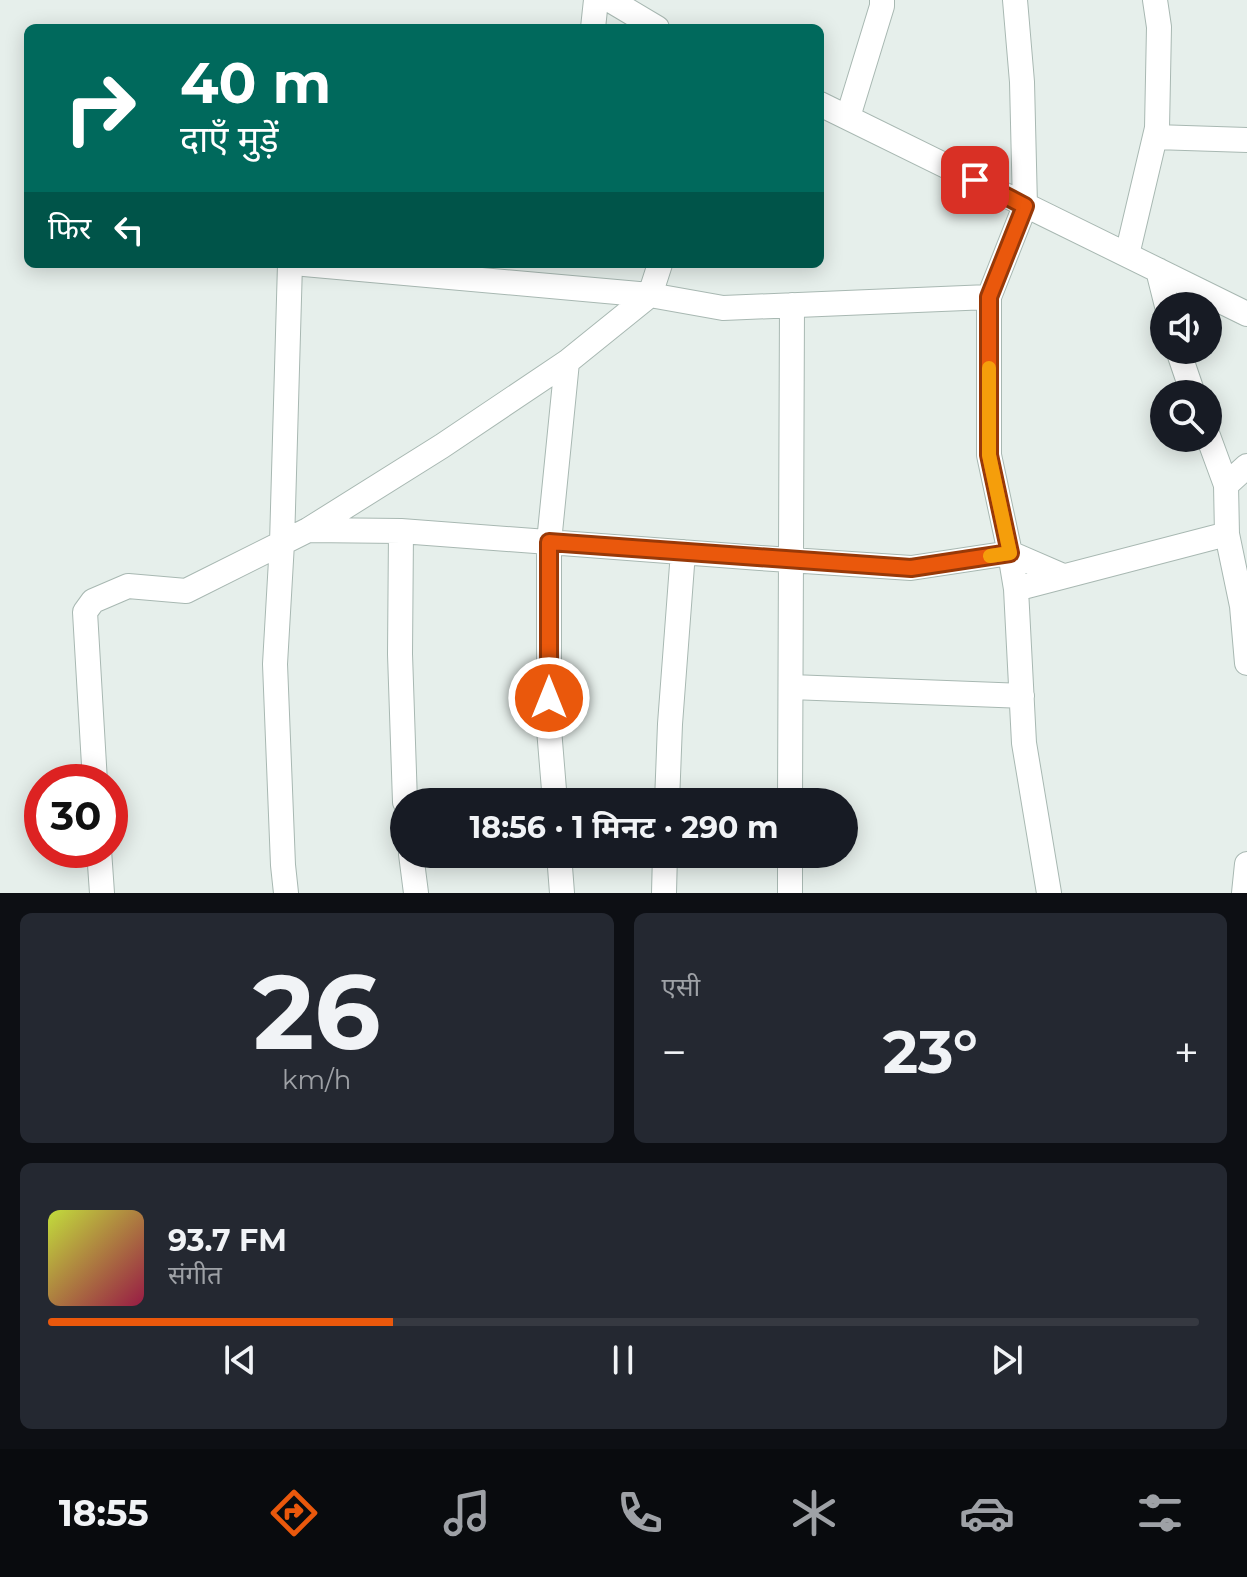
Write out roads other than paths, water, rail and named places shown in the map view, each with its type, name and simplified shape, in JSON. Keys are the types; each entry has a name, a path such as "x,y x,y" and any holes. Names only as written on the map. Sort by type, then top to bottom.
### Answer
{"street":[{"path":"593,24 596,0"},
{"path":"610,0 650,24"},
{"path":"848,117 882,0"},
{"path":"1015,0 1022,82 1025,206 989,297 989,455 1016,589 1024,743 1049,893"},
{"path":"1127,255 1157,128 1159,27 1155,0"},
{"path":"824,106 1247,314"},
{"path":"1155,137 1247,140"},
{"path":"286,893 275,664 282,543 290,268"},
{"path":"398,268 563,275 723,308 989,297"},
{"path":"94,764 85,612 93,601 128,586 186,591 308,530 442,446 567,362 650,295 659,268"},
{"path":"1158,270 1164,292"},
{"path":"790,788 792,305"},
{"path":"554,788 549,729 549,542 567,362"},
{"path":"1214,452 1226,485 1227,534 1242,606 1247,663"},
{"path":"1226,485 1247,466"},
{"path":"308,530 401,531 911,568 1010,553 1063,576"},
{"path":"401,531 400,654 405,788"},
{"path":"1016,589 1227,534"},
{"path":"668,788 683,552"},
{"path":"791,687 1022,696"},
{"path":"1244,893 1247,864"},
{"path":"100,868 102,893"},
{"path":"413,868 416,893"},
{"path":"560,868 562,893"},
{"path":"664,893 665,868"},
{"path":"790,868 790,893"}]}
